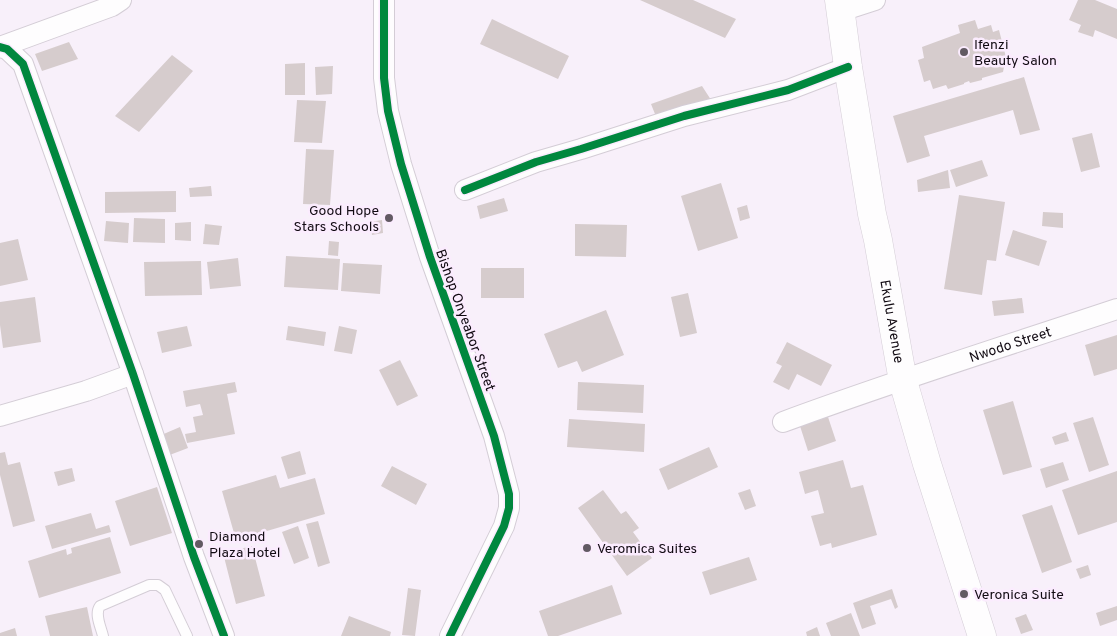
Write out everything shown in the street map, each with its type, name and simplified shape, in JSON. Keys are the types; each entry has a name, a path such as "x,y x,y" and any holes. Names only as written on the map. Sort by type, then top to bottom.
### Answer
{"main road":[{"name":"Ekulu Avenue","path":"840,6 872,214 903,381 927,464 982,636"}],"street":[{"path":"0,47 112,6 121,0"},
{"name":"Bishop Onyeabor Street","path":"384,0 384,78 388,111 399,156 430,257 494,436 509,494 510,508 504,526 450,636"},
{"path":"840,6 875,0"},
{"path":"0,47 7,49 23,64 133,374 194,557 224,636"},
{"path":"465,190 536,162 684,116 788,90 848,67"},
{"name":"Nwodo Street","path":"783,422 853,396 1117,309"},
{"path":"0,416 86,391 133,374"}],"lane":[{"path":"104,636 98,615 100,606 149,585 158,585 165,590 187,636"}],"building":[{"path":"640,0 693,0 736,19 725,38"},
{"path":"1078,0 1095,0 1117,9 1117,39 1095,30 1093,37 1078,32 1081,25 1069,20"},
{"path":"492,19 569,56 558,79 480,44"},
{"name":"Ifenzi Beauty Salon","path":"975,20 978,29 991,25 993,32 999,30 1008,65 1004,67 1003,72 982,78 982,80 970,83 969,81 948,89 946,85 933,89 930,80 924,82 918,60 924,58 922,47 960,33 958,25"},
{"path":"69,42 78,59 42,71 35,54"},
{"path":"172,55 193,71 139,132 115,116"},
{"path":"305,63 305,95 285,95 285,64"},
{"path":"333,66 332,94 316,95 315,67"},
{"name":"Ifenzi Beauty Salon","path":"1024,77 1040,130 1020,135 1013,110 924,136 930,156 907,163 893,116"},
{"path":"702,86 713,103 657,119 651,104"},
{"path":"297,100 326,101 322,143 294,142"},
{"path":"1092,133 1100,167 1081,172 1072,138"},
{"path":"306,149 334,150 330,205 303,204"},
{"path":"982,160 988,176 956,187 950,170"},
{"path":"948,170 950,188 918,192 917,180"},
{"path":"721,183 738,238 698,251 681,196"},
{"path":"211,186 212,196 190,197 189,188"},
{"path":"176,191 176,212 105,213 105,192"},
{"path":"959,195 1005,202 996,261 987,260 982,295 944,289"},
{"path":"504,198 508,211 480,219 477,206"},
{"path":"747,205 750,218 740,221 737,208"},
{"path":"1043,212 1063,213 1063,228 1042,226"},
{"path":"134,218 165,219 165,243 133,242"},
{"path":"382,220 383,233 372,235 370,222"},
{"path":"106,221 129,223 128,243 104,241"},
{"path":"191,222 191,241 175,240 175,223"},
{"path":"205,224 222,226 219,245 203,244"},
{"path":"575,224 627,225 626,257 575,256"},
{"path":"1013,230 1047,241 1039,266 1005,255"},
{"path":"18,239 28,280 0,286 0,243"},
{"path":"329,241 339,242 338,256 328,255"},
{"path":"286,256 340,259 338,290 284,287"},
{"path":"238,258 241,286 210,289 207,262"},
{"path":"201,261 202,295 145,296 144,262"},
{"path":"343,263 382,265 380,294 341,291"},
{"path":"481,268 524,268 524,298 481,298"},
{"path":"688,293 697,333 680,337 671,297"},
{"path":"35,297 41,342 3,348 0,302"},
{"path":"1022,298 1024,313 994,316 992,301"},
{"path":"606,310 624,355 582,372 577,361 558,368 544,334"},
{"path":"187,326 192,346 162,353 157,332"},
{"path":"288,326 326,332 324,346 286,340"},
{"path":"339,326 357,330 352,354 334,351"},
{"path":"1117,335 1117,369 1094,376 1085,345"},
{"path":"787,342 832,365 821,386 797,374 789,390 773,382 782,366 776,363"},
{"path":"400,360 418,396 397,406 379,370"},
{"path":"235,382 237,392 227,394 235,434 187,443 185,434 196,432 193,417 203,415 200,404 186,407 183,391"},
{"path":"578,382 644,385 643,413 577,410"},
{"path":"1013,401 1032,467 1003,475 983,410"},
{"path":"828,417 836,441 808,451 800,426"},
{"path":"1093,417 1109,465 1089,472 1073,423"},
{"path":"569,419 645,424 644,452 567,447"},
{"path":"180,427 188,448 167,456 159,436"},
{"path":"1066,432 1069,441 1055,445 1052,437"},
{"path":"709,447 718,467 668,490 659,469"},
{"path":"300,451 306,474 288,479 281,457"},
{"path":"5,452 8,465 20,462 35,521 13,527 0,475 0,453"},
{"path":"843,460 851,488 863,485 877,535 832,548 831,543 820,546 811,516 824,513 818,490 805,494 799,472"},
{"path":"1063,462 1069,480 1046,488 1040,469"},
{"path":"392,466 427,484 416,505 381,486"},
{"path":"72,468 75,481 58,486 54,472"},
{"path":"1117,471 1117,522 1078,535 1062,490"},
{"path":"276,475 280,488 315,478 325,514 236,540 222,491"},
{"path":"157,487 172,533 130,546 115,501"},
{"path":"750,489 756,506 745,510 738,493"},
{"path":"603,490 621,514 626,511 639,528 633,532 652,558 627,576 578,508"},
{"path":"1052,505 1072,562 1042,573 1022,515"},
{"path":"91,513 96,529 109,525 111,532 52,549 45,526"},
{"path":"318,521 330,563 318,567 306,524"},
{"path":"298,526 309,558 294,564 282,532"},
{"path":"110,537 121,573 39,598 28,561 66,549 67,555 72,553 71,548"},
{"path":"252,546 265,596 236,604 223,553"},
{"path":"749,557 757,580 710,595 702,572"},
{"path":"1088,565 1091,575 1080,579 1076,569"},
{"path":"612,585 622,614 558,636 548,636 539,611"},
{"path":"408,588 421,590 415,636 402,635"},
{"path":"892,589 898,607 895,609 891,599 870,606 876,624 862,629 853,603"},
{"path":"1117,606 1117,620 1100,626 1096,613"},
{"path":"87,607 93,636 50,636 45,616"},
{"path":"851,613 860,636 831,636 826,623"},
{"path":"1026,614 1033,630 1021,634 1015,618"},
{"path":"349,616 391,632 390,636 341,636"},
{"path":"817,627 820,636 807,636 806,632"},
{"path":"15,628 17,636 0,636 0,633"}],"cycle path":[{"path":"384,0 384,78 388,111 401,164 430,257 494,436 509,494 509,508 504,526 450,636"},
{"path":"0,47 7,49 23,64 133,374 194,557 224,636"},
{"path":"465,190 536,162 684,116 788,90 848,67"}],"place":[{"name":"Ifenzi Beauty Salon","path":"964,52"},
{"name":"Good Hope Stars Schools","path":"389,218"},
{"name":"Diamond Plaza Hotel","path":"199,544"},
{"name":"Veromica Suites","path":"587,548"},
{"name":"Veronica Suite","path":"964,594"}]}
